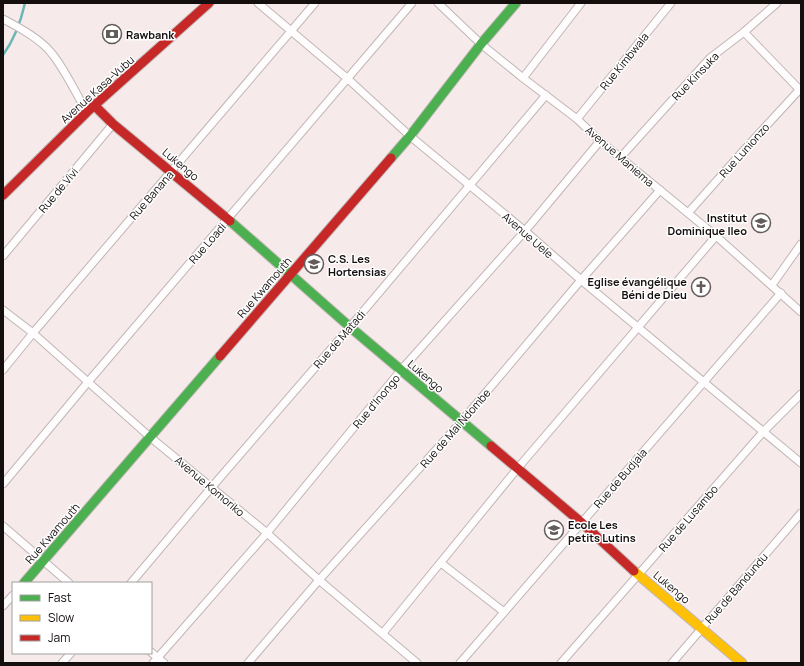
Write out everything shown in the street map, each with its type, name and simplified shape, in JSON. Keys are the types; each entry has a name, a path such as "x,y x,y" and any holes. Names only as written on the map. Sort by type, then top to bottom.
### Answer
{"street":[{"name":"Avenue Kasa-Vubu","path":"3,195 87,112 209,3"},
{"name":"Avenue Uele","path":"258,3 348,79 410,136 801,463"},
{"name":"Rue Banana","path":"3,370 32,333 315,3"},
{"name":"Rue Loadi","path":"3,484 88,382 412,3"},
{"name":"Avenue Maniema","path":"438,3 481,44 577,119 620,158 716,236 801,312"},
{"name":"Rue Kwamouth","path":"25,582 410,136 481,44 516,3"},
{"path":"523,78 581,3"},
{"name":"Rue Kimbwala","path":"577,119 671,3"},
{"name":"Rue Kinsuka","path":"620,158 710,58 744,32 777,3"},
{"path":"3,19 25,31 48,49 87,112"},
{"path":"744,32 800,89"},
{"name":"Rue Lunionzo","path":"688,213 800,89"},
{"name":"Rue de Matadi","path":"132,582 546,95"},
{"name":"Lukengo","path":"95,106 113,124 228,219 350,327 582,523 638,574 702,627 742,663"},
{"name":"Rue de Vivi","path":"3,256 113,124"},
{"name":"Rue d'Inongo","path":"158,661 267,533 402,370 525,231 600,141"},
{"name":"Rue de Mai Ndombe","path":"248,663 319,580 461,422 581,280 660,190"},
{"path":"383,633 517,469 716,236"},
{"path":"772,285 801,244"},
{"name":"Rue de Budjala","path":"460,663 781,293"},
{"name":"Avenue Komoriko","path":"3,310 32,333 150,437 267,533 319,580 417,663"},
{"name":"Rue de Lusambo","path":"561,663 763,432 801,394"},
{"name":"Rue de Bandundu","path":"672,663 801,513"},
{"path":"3,526 68,582"},
{"path":"441,563 504,612"},
{"path":"3,606 12,596"},
{"path":"62,663 70,654"}],"waterway":[{"path":"3,55 17,30 25,3"}],"traffic: fast":[{"path":"391,158 410,136 481,44 516,3"},
{"path":"230,221 350,327 491,446"},
{"path":"25,582 220,356"}],"traffic: slow":[{"path":"634,571 742,663"}],"traffic: jam":[{"path":"3,195 87,112 209,3"},
{"path":"95,106 113,124 230,221"},
{"path":"220,356 391,158"},
{"path":"491,446 582,523 634,571"}],"place":[{"name":"Rawbank","path":"112,34"},
{"name":"Institut Dominique Ileo","path":"761,223"},
{"name":"C.S. Les Hortensias","path":"314,264"},
{"name":"Eglise évangélique Béni de Dieu","path":"701,287"},
{"name":"Ecole Les petits Lutins","path":"554,530"}]}
